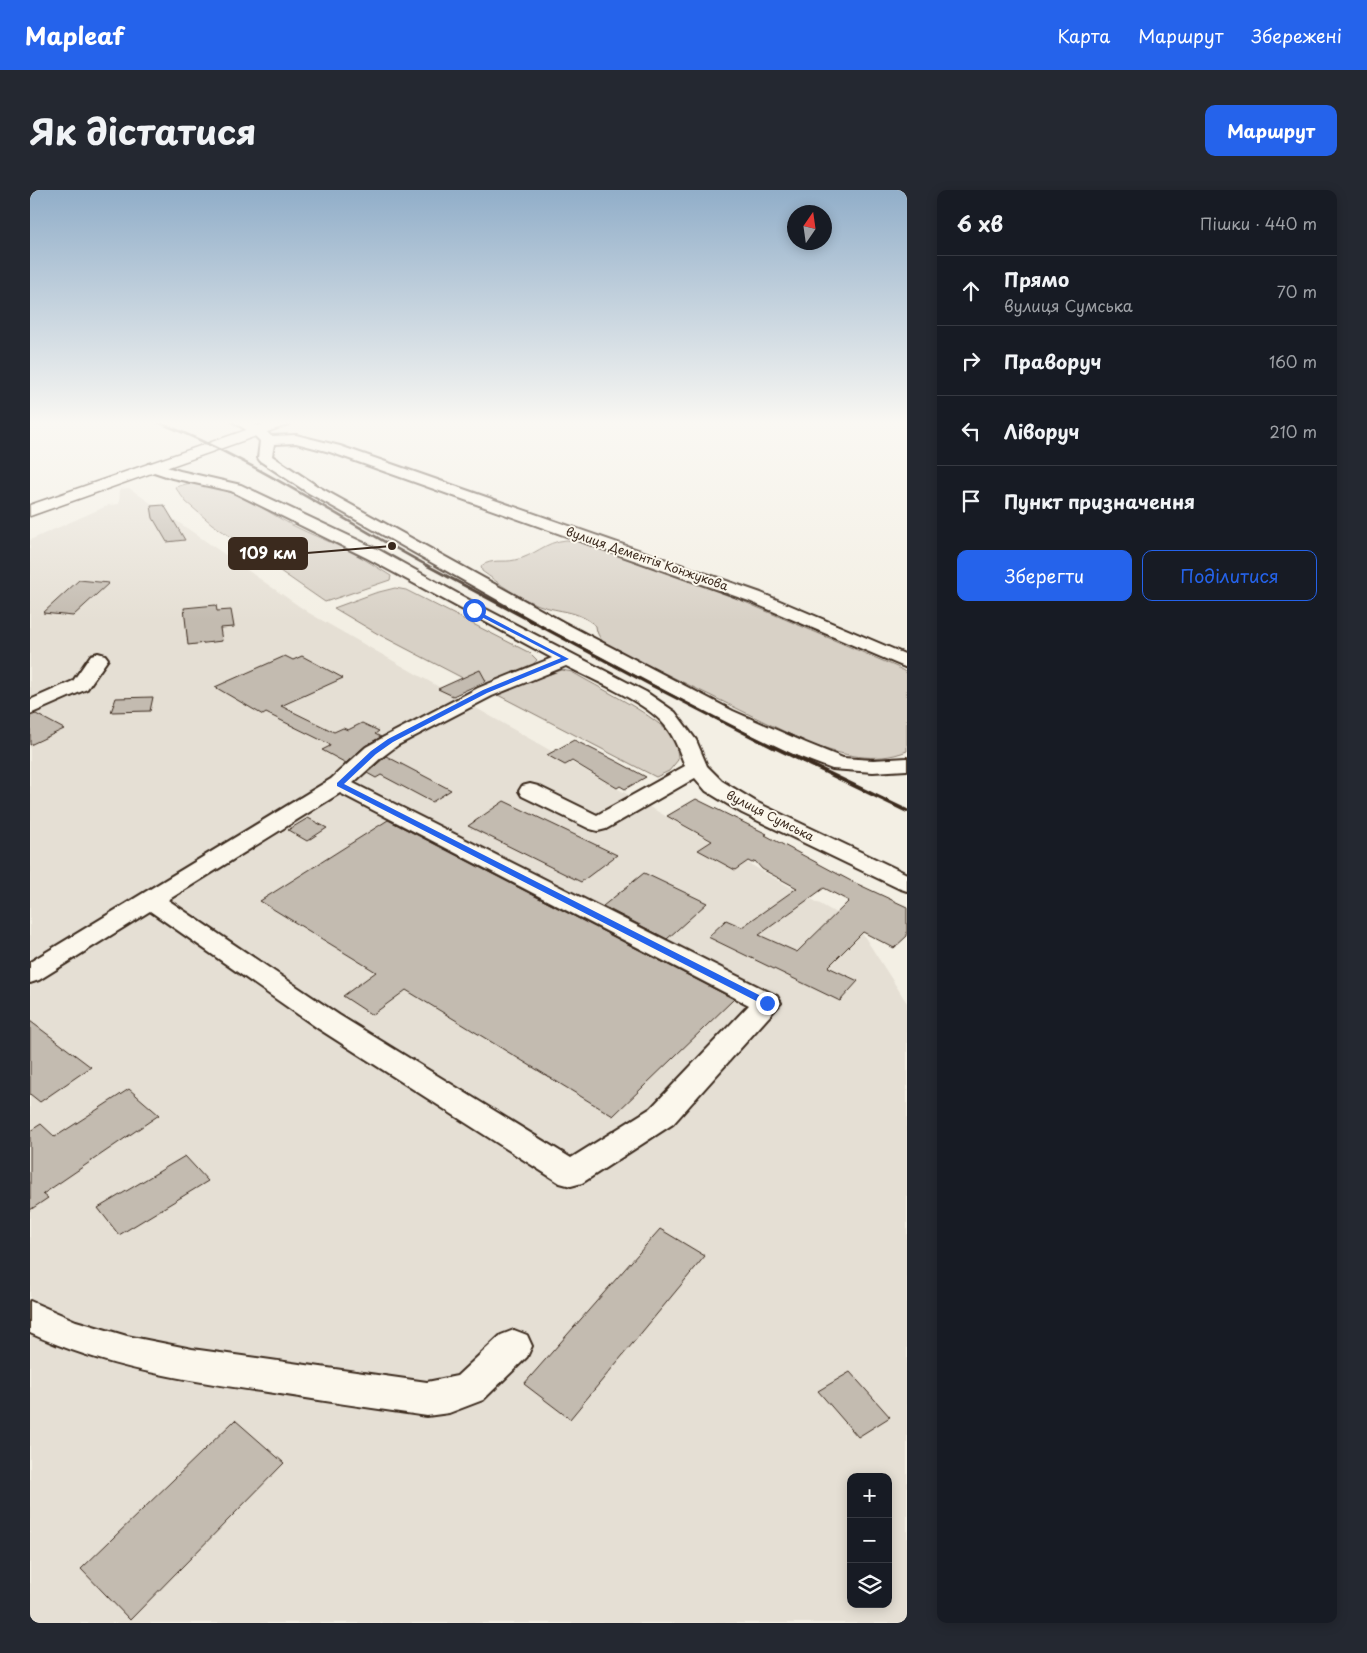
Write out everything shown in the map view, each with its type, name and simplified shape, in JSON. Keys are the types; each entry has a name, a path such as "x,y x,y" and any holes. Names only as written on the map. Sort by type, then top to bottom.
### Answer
{"main road":[{"path":"30,511 96,488"}],"street":[{"name":"вулиця Сумська","path":"236,488 373,554 474,610 639,696 668,716 685,740 696,768 714,786 750,808 907,883"},
{"path":"310,488 556,626 726,715 798,748 840,764 872,766 907,764"},
{"name":"вулиця Дементія Конжукова","path":"445,488 755,597 907,662"},
{"path":"30,708 80,685 98,659"},
{"path":"30,974 339,784 374,752 391,740 485,692 566,659"},
{"path":"530,791 598,824 696,768"},
{"path":"151,900 329,1022 571,1174 662,1116 767,1003 339,784"},
{"path":"30,1316 69,1334 127,1352 192,1364 427,1399 449,1396 470,1388 514,1346"}],"shaded area":[{"path":"129,488 309,613 857,925 907,1003 907,1623 30,1623 30,540 109,505 119,504 120,489"},
{"path":"176,488 221,488 231,491 292,525 344,548 391,576 390,580 325,602 212,524 186,502"},
{"path":"566,540 577,541 726,594 907,673 907,751 883,757 871,757 834,752 810,744 614,648 602,640 596,626 589,621 575,614 547,608 524,599 482,571 481,566 485,564 494,561 511,561 522,558 552,543"},
{"path":"395,588 406,590 530,653 537,660 519,672 480,687 378,634 334,608"},
{"path":"562,670 572,672 623,700 668,732 676,745 678,760 669,771 656,777 494,693"}],"building":[{"path":"164,505 185,540 167,542 153,518 151,506"},
{"path":"79,580 109,583 73,616 43,613"},
{"path":"216,605 217,611 231,610 234,627 220,628 222,641 188,645 184,608"},
{"path":"285,656 293,660 302,656 343,678 281,706 334,732 343,728 348,730 362,723 379,731 375,734 381,737 365,746 346,763 322,750 330,746 329,744 266,713 263,715 215,687"},
{"path":"480,670 486,681 453,696 438,689"},
{"path":"153,697 150,711 111,712 116,698"},
{"path":"36,714 64,729 30,745 30,716"},
{"path":"574,740 646,777 625,789 620,786 617,788 572,761 565,765 547,755"},
{"path":"386,756 451,790 432,802 381,775 376,778 367,773"},
{"path":"696,799 767,834 765,835 851,881 907,907 907,936 894,948 863,932 828,967 858,981 840,1001 708,937 726,920 742,927 797,888 762,869 755,861 752,863 748,861 735,870 698,850 712,841 667,816","holes":["824,888 849,901 797,952 759,935"]},
{"path":"504,801 617,855 581,882 468,826"},
{"path":"308,818 327,828 307,841 288,830"},
{"path":"388,820 734,999 613,1116 406,990 372,1015 343,996 376,972 260,901"},
{"path":"644,873 707,903 667,939 603,906"},
{"path":"30,1021 91,1067 40,1102 30,1094"},
{"path":"129,1089 159,1115 43,1194 48,1198 30,1210 30,1131 41,1124 55,1137"},
{"path":"185,1156 208,1181 119,1235 98,1208"},
{"path":"660,1229 705,1256 570,1419 524,1384"},
{"path":"850,1372 890,1417 858,1437 818,1391"},
{"path":"235,1420 284,1463 130,1620 81,1569"}],"railway":[{"path":"291,488 428,566"},
{"path":"426,565 649,684 774,748"},
{"path":"772,746 907,811"}],"place":[{"name":"109 км","path":"392,546"}],"route":[{"path":"474,610 566,659 485,692 391,740 374,752 347,779 339,784 767,1003"}]}
